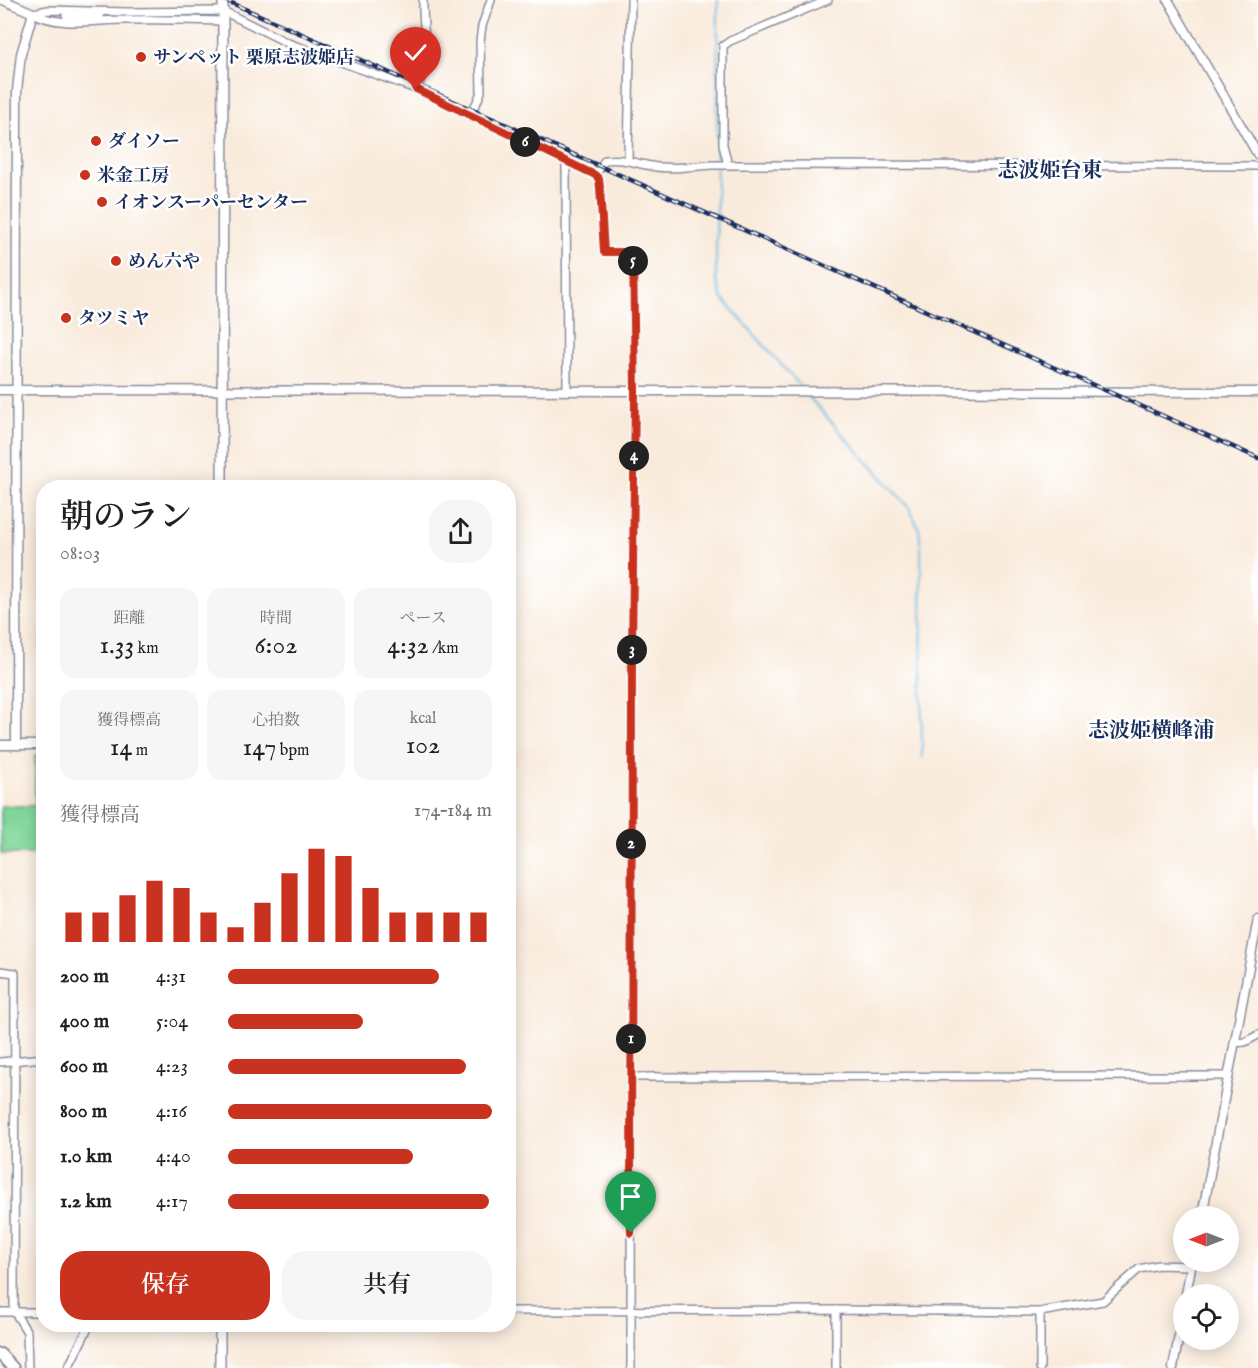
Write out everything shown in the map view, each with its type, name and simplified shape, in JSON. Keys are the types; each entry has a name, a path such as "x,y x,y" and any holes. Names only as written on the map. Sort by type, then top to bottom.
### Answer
{"highway":[{"path":"0,1354 13,1368"}],"main road":[{"path":"222,480 223,0"},
{"path":"220,1332 220,1368"}],"street":[{"path":"3,0 47,20 63,22 169,20 223,16"},
{"path":"416,89 422,80 425,64 423,0"},
{"path":"469,115 481,92 480,41 482,26 491,0"},
{"path":"628,160 632,0"},
{"path":"725,165 723,46 828,0"},
{"path":"1168,0 1258,155"},
{"path":"33,13 48,10 161,12 223,16 288,43 416,89 595,175 599,179 604,252 633,252 635,391 632,655 631,1368"},
{"path":"65,11 68,16 106,16 123,20"},
{"path":"161,12 169,20"},
{"path":"16,744 17,81 21,54 33,13"},
{"path":"595,175 605,160 628,160 662,167 712,165 1258,166"},
{"path":"566,162 567,391"},
{"path":"0,390 1258,392"},
{"path":"0,745 36,745"},
{"path":"1204,1206 1258,919"},
{"path":"0,971 15,973 15,1311 27,1332 28,1368"},
{"path":"1234,1043 1245,1042 1258,1035"},
{"path":"0,1062 36,1059"},
{"path":"631,1077 1229,1076"},
{"path":"516,1311 1040,1311 1103,1301 1139,1269 1173,1265"},
{"path":"836,1310 836,1368"},
{"path":"0,1312 36,1311"},
{"path":"1040,1311 1040,1368"},
{"path":"68,1368 86,1332"},
{"path":"1173,1368 1176,1350"}],"green space":[{"path":"36,755 36,854 1,854 1,806 35,806"}],"waterway":[{"path":"718,0 716,280 722,298 802,388"},
{"path":"807,395 910,509 919,529 922,758"}],"railway":[{"path":"225,0 1258,458"}],"place":[{"name":"サンペット 栗原志波姫店","path":"141,57"},
{"name":"ダイソー","path":"96,141"},
{"name":"米金工房","path":"85,175"},
{"name":"イオンスーパーセンター","path":"102,202"},
{"name":"めん六や","path":"116,261"},
{"name":"タツミヤ","path":"66,318"}],"district":[{"name":"志波姫台東","path":"1050,170"},
{"name":"志波姫横峰浦","path":"1151,730"}],"route":[{"path":"416,89 595,175 599,179 604,252 633,252 635,391 631,1233"}]}
